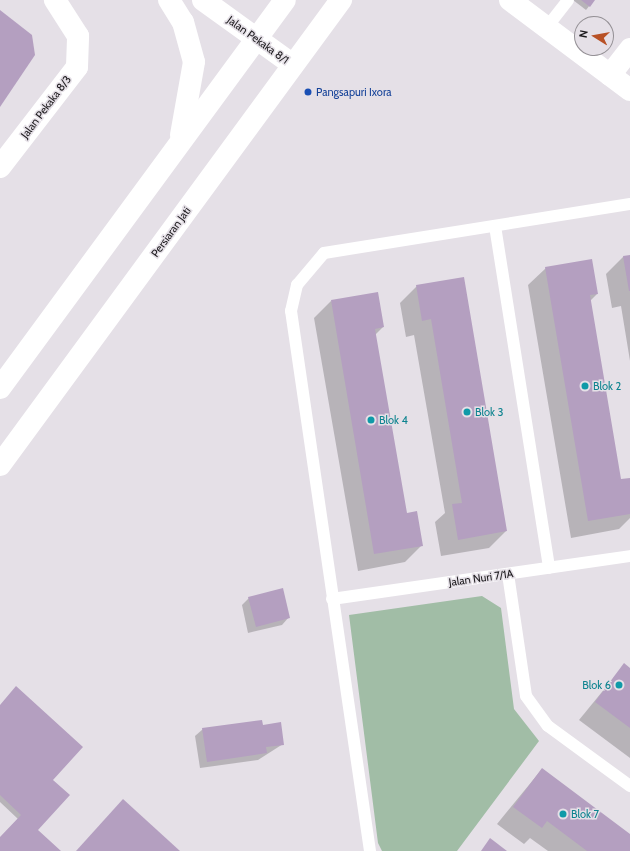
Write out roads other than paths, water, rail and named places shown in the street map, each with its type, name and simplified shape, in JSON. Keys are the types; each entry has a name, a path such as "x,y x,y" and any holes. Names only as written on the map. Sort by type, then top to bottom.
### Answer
{"main road":[{"name":"Jalan Pekaka 8/3","path":"0,167 77,66 78,36 55,0"},
{"path":"169,0 183,22 194,62 190,102 177,150"},
{"name":"Jalan Pekaka 8/1","path":"203,0 256,37 293,66"},
{"path":"0,388 177,150 256,37 285,0"},
{"name":"Persiaran Jati","path":"0,465 342,0"},
{"path":"510,0 630,90"},
{"path":"610,75 630,49"}],"lane":[{"path":"547,28 568,0"},
{"path":"370,851 291,311 297,285 324,253 630,204"},
{"path":"495,226 549,568"},
{"name":"Jalan Nuri 7/1A","path":"332,599 630,556"},
{"path":"508,574 526,696 548,726 630,786"}],"place":[{"name":"Pangsapuri Ixora","path":"308,92"},
{"name":"Blok 2","path":"585,386"},
{"name":"Blok 3","path":"467,412"},
{"name":"Blok 4","path":"371,420"},
{"name":"Blok 6","path":"619,685"},
{"name":"Blok 7","path":"563,814"}]}
